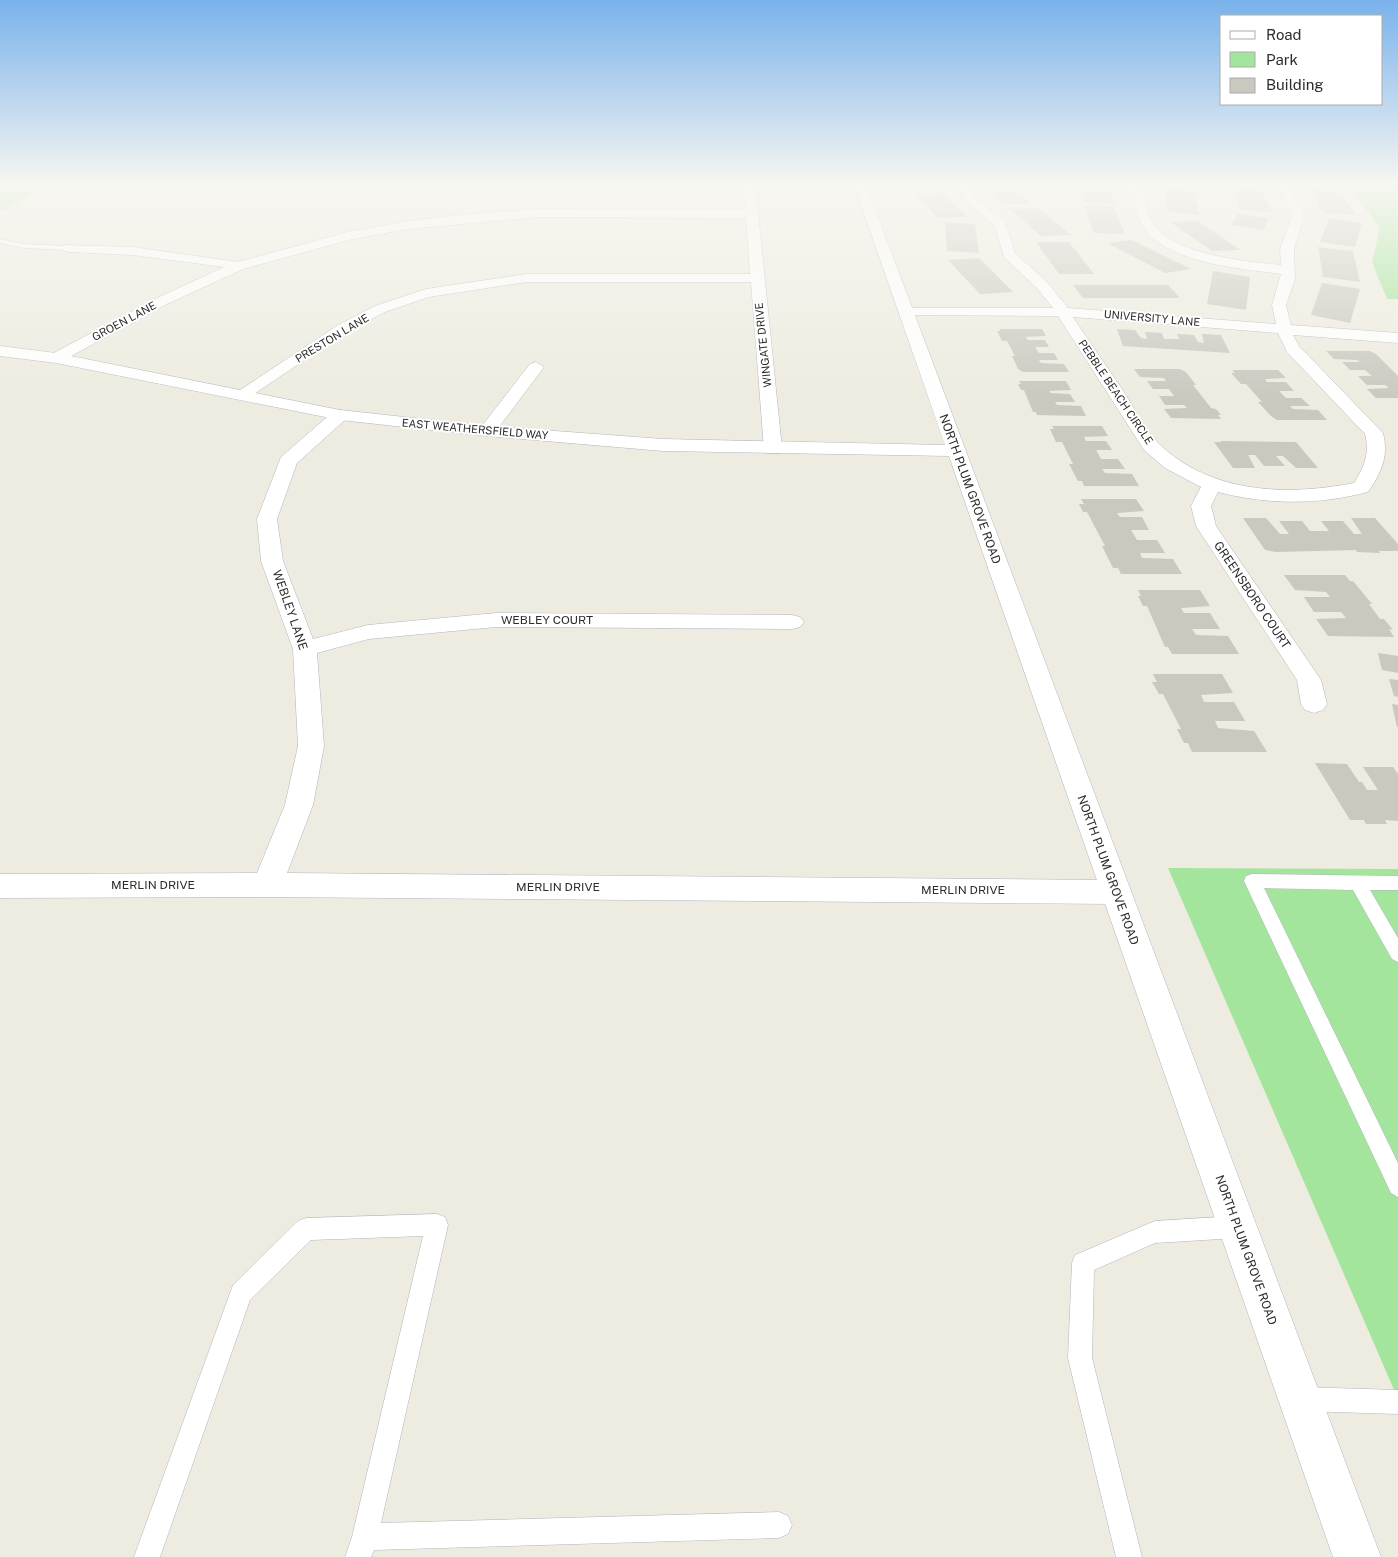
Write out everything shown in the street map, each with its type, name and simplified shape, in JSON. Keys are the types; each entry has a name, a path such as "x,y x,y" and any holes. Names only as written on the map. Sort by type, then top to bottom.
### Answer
{"street":[{"path":"180,255 238,266"},
{"name":"GROEN LANE","path":"56,358 160,302 238,266 280,255"},
{"name":"WINGATE DRIVE","path":"755,255 773,449"},
{"name":"NORTH PLUM GROVE ROAD","path":"885,255 1356,1557"},
{"name":"PEBBLE BEACH CIRCLE","path":"1009,255 1042,285 1150,445 1173,465 1211,486 1272,496 1327,496 1361,488 1373,468 1379,451 1374,433 1293,349 1284,329 1279,306 1288,279 1286,270 1287,255"},
{"path":"1193,255 1227,263 1286,270"},
{"name":"PRESTON LANE","path":"242,394 343,328 380,309 426,293 526,278 756,278"},
{"name":"UNIVERSITY LANE","path":"906,312 1062,312 1124,315 1398,338"},
{"name":"EAST WEATHERSFIELD WAY","path":"0,351 56,358 340,415 487,431 663,445 773,449 956,451"},
{"path":"487,431 536,367"},
{"name":"WEBLEY LANE","path":"267,885 299,805 311,746 305,649 272,561 267,519 288,461 340,415"},
{"name":"GREENSBORO COURT","path":"1211,486 1201,506 1206,526 1309,680 1314,704"},
{"name":"WEBLEY COURT","path":"305,649 368,632 496,620 792,622"},
{"name":"MERLIN DRIVE","path":"0,886 267,885 1116,892"}],"lane":[{"path":"1398,883 1252,881 1398,1186"},
{"path":"1358,883 1398,954"},
{"path":"147,1557 241,1293 306,1230 438,1225 361,1547 779,1525"},
{"path":"1129,1557 1080,1358 1083,1263 1156,1232 1237,1227"},
{"path":"1300,1399 1398,1402"}],"green space":[{"path":"1374,255 1398,255 1398,299 1387,299 1372,262"},
{"path":"1168,868 1398,869 1398,1399"}],"building":[{"path":"1045,255 1079,255 1094,274 1059,274"},
{"path":"1130,255 1162,255 1191,269 1165,273"},
{"path":"1319,255 1354,255 1360,282 1323,277"},
{"path":"979,258 1013,292 980,294 948,260"},
{"path":"1213,271 1250,277 1246,310 1207,304"},
{"path":"1322,283 1360,289 1350,323 1311,315"},
{"path":"1073,285 1168,285 1180,298 1083,298"},
{"path":"999,329 1042,329 1046,336 1026,337 1028,340 1045,340 1049,347 1035,347 1039,353 1054,353 1058,360 1039,360 1041,363 1064,364 1069,372 1023,372 1018,369 1012,356 1015,356 1007,341 1002,341 997,331 1001,331"},
{"path":"1117,329 1135,330 1141,338 1147,339 1145,332 1162,333 1164,339 1179,339 1177,334 1194,335 1198,342 1204,343 1202,334 1221,335 1230,353 1123,346"},
{"path":"1326,351 1370,351 1376,354 1398,376 1398,398 1376,398 1367,389 1389,388 1385,385 1367,385 1358,376 1372,376 1365,370 1350,370 1342,362 1360,362 1357,360 1334,359"},
{"path":"1134,369 1180,369 1186,372 1196,385 1193,385 1211,408 1216,409 1221,415 1218,415 1221,419 1171,418 1164,409 1187,408 1184,405 1165,405 1159,396 1174,396 1169,389 1153,389 1147,381 1166,381 1164,378 1140,377"},
{"path":"1232,370 1278,370 1286,378 1265,379 1267,382 1286,382 1294,391 1279,391 1286,398 1301,398 1310,406 1290,406 1293,409 1318,410 1327,420 1277,420 1258,402 1262,402 1246,384 1241,384 1231,373 1235,373"},
{"path":"1019,381 1066,381 1071,390 1049,391 1051,393 1070,394 1075,402 1055,402 1057,405 1081,406 1086,416 1037,415 1036,412 1033,412 1024,390 1021,390 1018,384 1021,384"},
{"path":"1052,426 1102,426 1108,436 1084,437 1086,441 1106,441 1112,450 1096,450 1101,459 1118,459 1125,469 1102,469 1105,473 1132,474 1139,486 1084,486 1082,481 1078,481 1069,464 1073,464 1062,442 1056,442 1050,429 1054,429"},
{"path":"1214,442 1296,442 1318,468 1296,468 1283,456 1276,456 1285,466 1264,466 1255,455 1248,455 1255,468 1233,468"},
{"path":"1081,499 1136,499 1144,511 1117,513 1120,517 1142,517 1149,530 1131,530 1137,540 1157,540 1165,553 1140,553 1142,558 1173,559 1182,574 1121,574 1118,568 1113,568 1102,546 1105,546 1087,512 1083,512 1079,504 1084,504"},
{"path":"1243,518 1266,518 1280,534 1289,534 1279,521 1302,521 1310,531 1329,531 1321,521 1343,521 1354,534 1362,534 1351,518 1375,518 1398,544 1398,551 1379,551 1380,553 1357,552 1356,550 1276,552 1265,550"},
{"path":"1284,575 1345,575 1350,581 1353,581 1372,604 1369,604 1380,619 1384,619 1393,630 1389,629 1394,637 1328,636 1316,619 1346,618 1341,612 1314,612 1304,597 1330,597 1326,592 1295,590"},
{"path":"1138,590 1200,590 1210,606 1181,608 1184,613 1210,613 1220,629 1192,629 1196,635 1228,636 1239,654 1172,654 1168,647 1165,647 1147,606 1143,606 1138,596 1141,596"},
{"path":"1378,653 1398,656 1398,673 1382,670"},
{"path":"1153,674 1222,674 1233,693 1201,695 1204,702 1234,702 1245,721 1215,721 1218,728 1254,731 1267,752 1192,752 1188,743 1184,743 1177,729 1181,729 1163,694 1159,694 1152,682 1157,682"},
{"path":"1389,679 1398,680 1398,697 1394,696"},
{"path":"1392,704 1398,705 1398,727 1397,727"},
{"path":"1315,763 1347,764 1367,790 1378,790 1363,767 1393,767 1398,774 1398,821 1385,820 1387,824 1366,824 1364,820 1350,820"}]}
